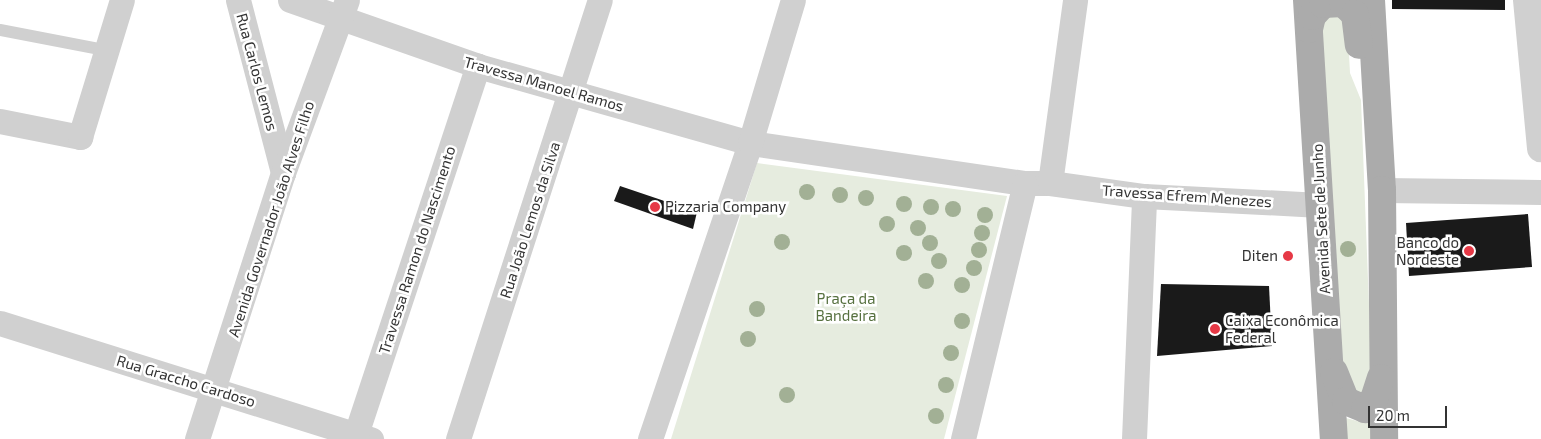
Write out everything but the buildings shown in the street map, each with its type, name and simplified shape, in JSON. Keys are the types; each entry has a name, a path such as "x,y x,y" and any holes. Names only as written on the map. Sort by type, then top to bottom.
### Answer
{"main road":[{"name":"Avenida Sete de Junho","path":"1307,0 1334,439"},
{"path":"1371,0 1373,75 1382,190 1382,378 1384,439"},
{"path":"1309,29 1312,16 1324,4 1335,1 1348,5 1355,14 1361,54 1373,75"},
{"path":"1329,359 1343,396 1358,408 1365,409 1374,399 1382,378"}],"street":[{"path":"0,120 80,137 105,50 122,0"},
{"name":"Rua Carlos Lemos","path":"238,0 283,173"},
{"name":"Travessa Manoel Ramos","path":"290,0 344,8 478,66 750,143"},
{"name":"Rua João Lemos da Silva","path":"458,439 572,92 600,0"},
{"path":"650,439 750,143 793,0"},
{"path":"1050,183 1075,0"},
{"path":"1528,0 1541,148"},
{"name":"Avenida Governador João Alves Filho","path":"197,439 215,390 283,173 344,8"},
{"name":"Travessa Ramon do Nascimento","path":"363,437 478,66"},
{"path":"750,143 1024,184 963,439"},
{"name":"Travessa Efrem Menezes","path":"1024,184 1050,183 1144,196 1320,205"},
{"path":"1382,190 1541,192"},
{"path":"1134,439 1144,196"},
{"name":"Rua Graccho Cardoso","path":"0,323 363,437"}],"lane":[{"path":"0,30 105,50"}],"green space":[{"path":"1321,15 1347,17 1350,73 1361,100 1372,382 1358,397 1344,378 1318,61"},
{"name":"Praça da Bandeira","path":"757,163 1007,196 944,439 671,439"},
{"path":"1342,417 1361,422 1375,420 1375,439 1343,439"}],"place":[{"name":"Pizzaria Company","path":"655,207"},
{"name":"Banco do Nordeste","path":"1469,251"},
{"name":"Diten","path":"1288,256"},
{"name":"Caixa Econômica Federal","path":"1215,329"}]}
